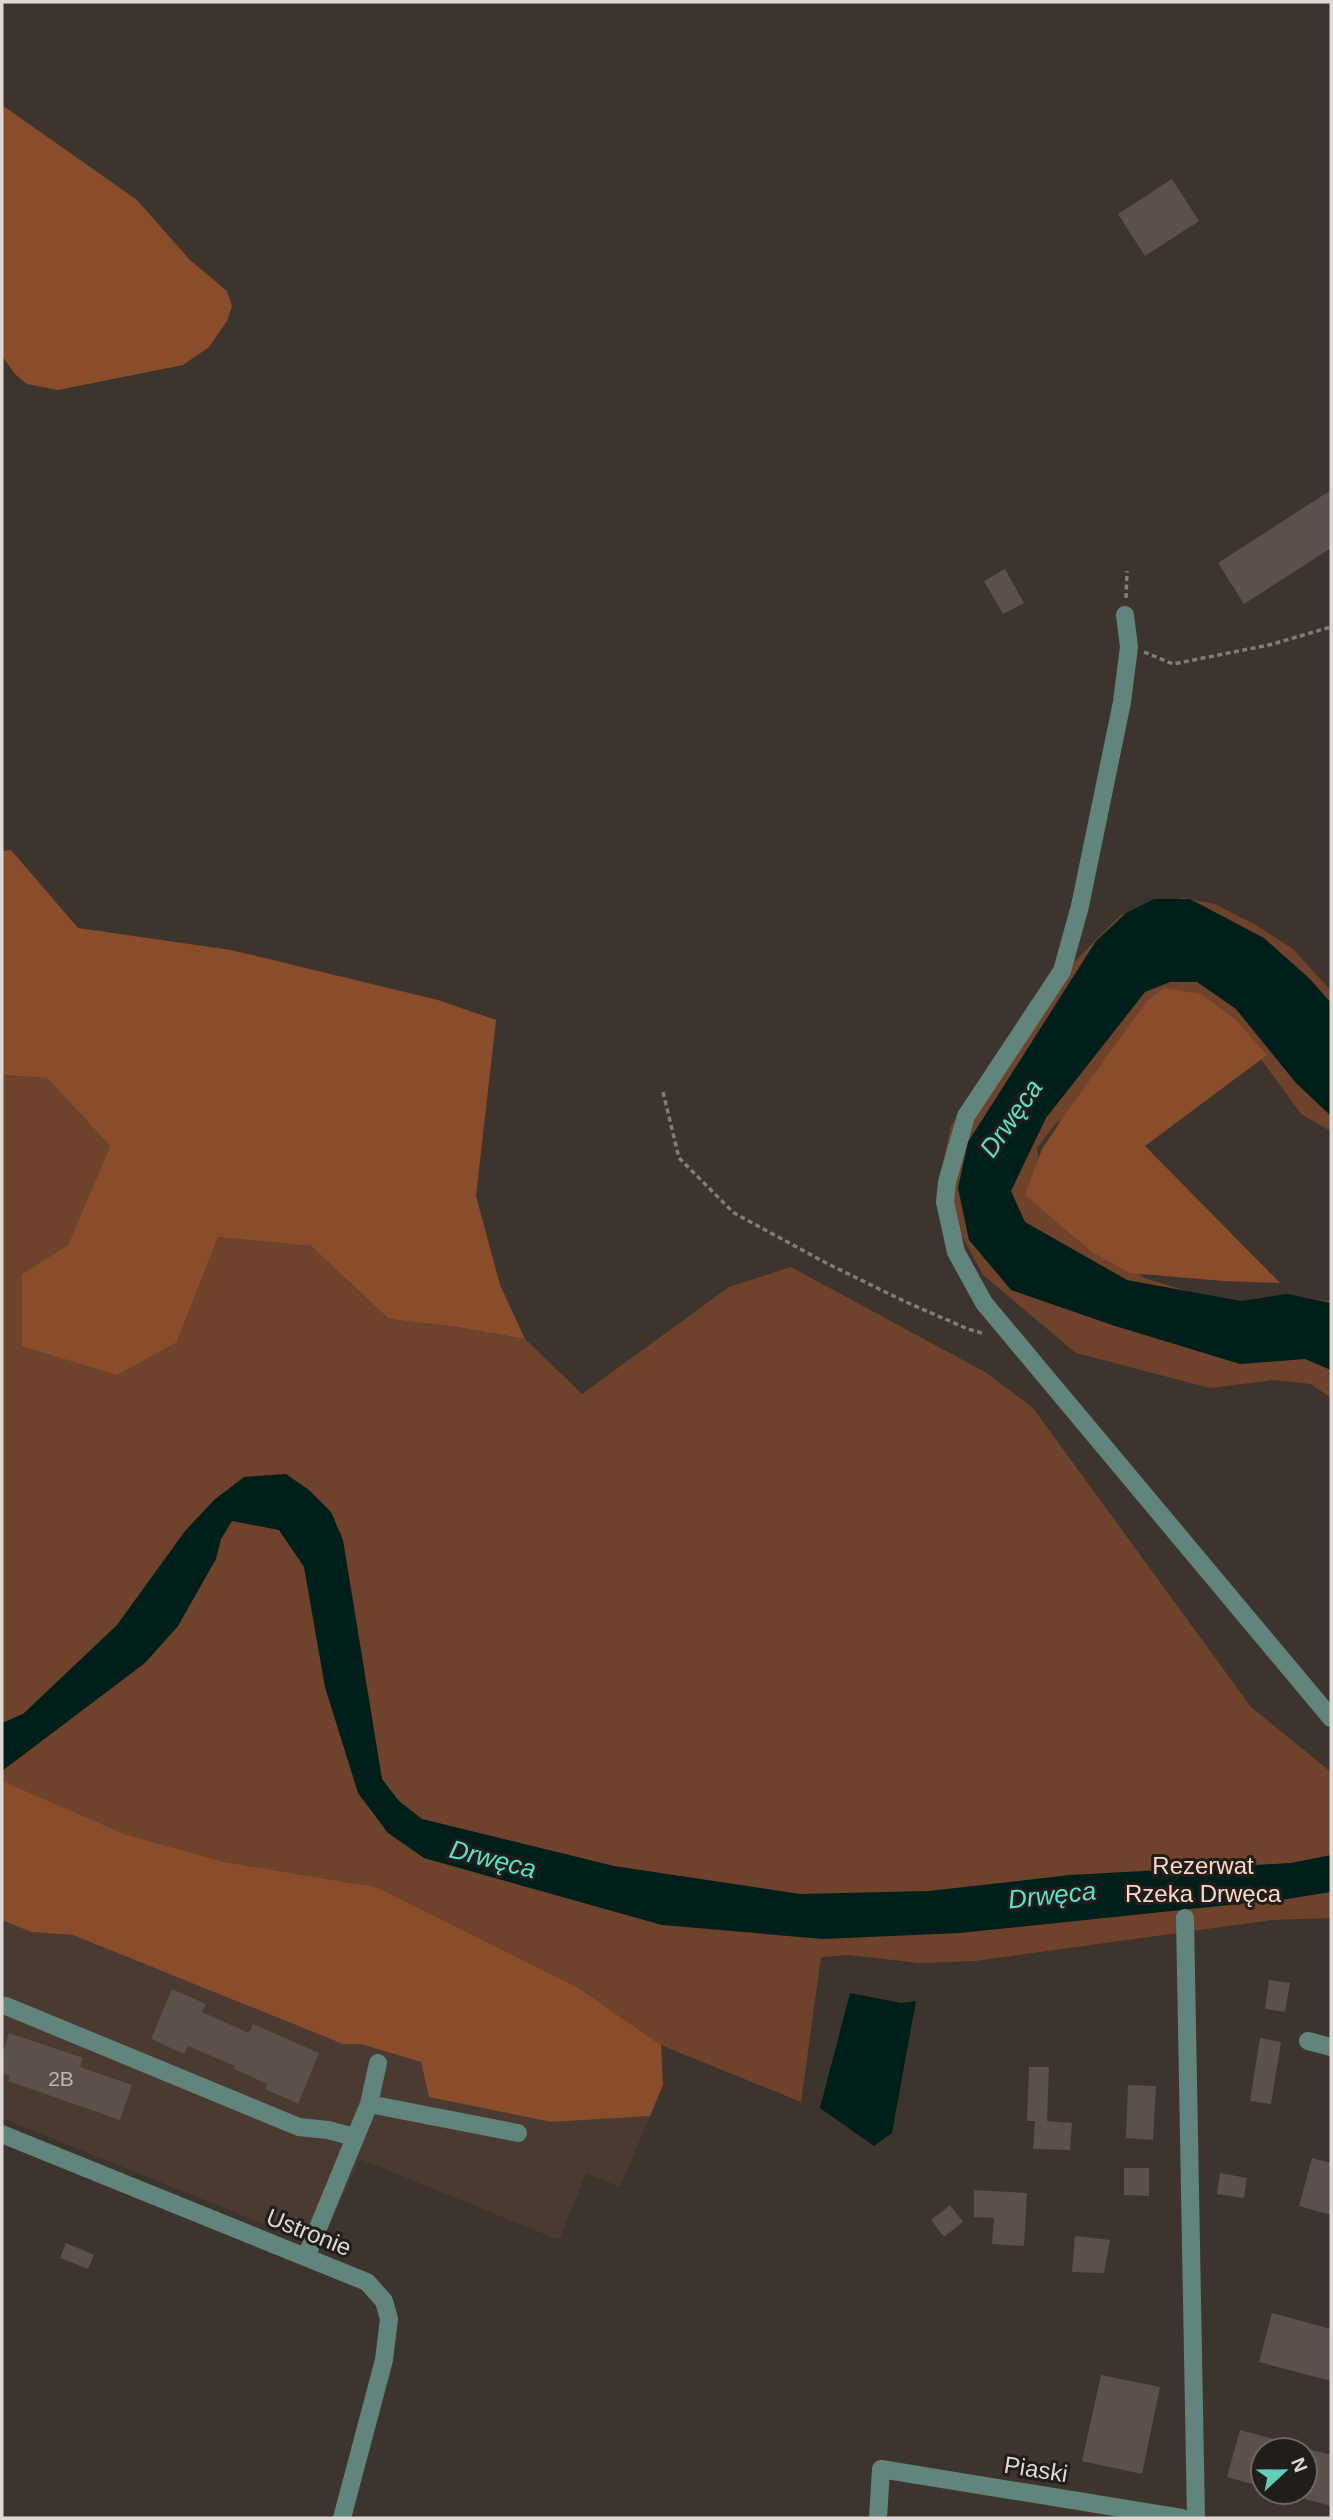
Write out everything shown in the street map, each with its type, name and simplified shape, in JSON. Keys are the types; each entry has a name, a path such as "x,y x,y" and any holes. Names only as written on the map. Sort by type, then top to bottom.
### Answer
{"street":[{"path":"1125,615 1129,647 1122,702 1080,906 1062,971 966,1116 947,1182 945,1202 956,1252 984,1303 1331,1718"},
{"path":"1185,1918 1196,2518"},
{"path":"3,2010 299,2127 328,2130 354,2137"},
{"path":"1308,2041 1331,2047"},
{"path":"306,2258 369,2104 378,2063"},
{"path":"369,2104 518,2133"},
{"name":"Ustronie","path":"2,2134 367,2282 384,2301 389,2319 384,2360 342,2518"},
{"name":"Piaski","path":"878,2518 881,2469 1182,2518"}],"path":[{"path":"1125,615 1127,571"},
{"path":"1138,649 1173,664 1269,645 1331,627"},
{"path":"663,1091 679,1158 734,1213 906,1302 968,1329 1017,1344"}],"shaded area":[{"path":"2,105 137,200 190,260 227,291 232,306 227,321 209,347 183,365 58,390 27,384 15,374 2,356"},
{"path":"11,850 78,928 231,950 438,1000 496,1020 476,1196 500,1285 525,1339 389,1319 311,1246 218,1237 177,1342 117,1375 22,1346 22,1274 68,1245 110,1146 47,1078 2,1075 2,851"},
{"path":"1164,988 1201,994 1235,1019 1267,1055 1145,1146 1280,1283 1130,1273 1092,1252 1025,1195 1042,1149 1066,1113 1147,1001"},
{"path":"2,1781 124,1834 225,1862 376,1887 577,1987 661,2045 663,2085 650,2116 551,2122 429,2097 421,2062 361,2044 343,2044 73,1935 31,1932 2,1920"},
{"path":"2,1920 31,1932 73,1935 343,2044 361,2044 421,2062 429,2097 551,2122 650,2116 620,2187 586,2173 559,2240 360,2159 321,2244 307,2238 306,2241 2,2118"}],"green space":[{"path":"1183,898 1215,904 1256,925 1293,949 1331,991 1331,1131 1302,1115 1233,1021 1056,1123 1037,1148 1044,1204 1144,1278 1239,1307 1302,1298 1331,1301 1331,1398 1311,1384 1273,1380 1210,1388 1076,1353 983,1275 948,1210 943,1163 951,1126 1048,988 1121,915"},
{"name":"Rezerwat Rzeka Drwęca","path":"2,1075 47,1078 110,1146 68,1245 22,1274 177,1342 218,1237 311,1246 389,1319 525,1339 582,1394 729,1287 791,1267 985,1372 1033,1408 1251,1707 1331,1772 1331,1918 1272,1920 975,1961 920,1963 848,1955 821,1957 801,2102 661,2045 577,1987 376,1887 225,1862 124,1834 2,1790"}],"water":[{"name":"Drwęca","path":"1154,899 1190,899 1264,938 1310,979 1331,1003 1331,1116 1296,1083 1236,1009 1197,982 1170,982 1145,992 1046,1118 1011,1191 1025,1222 1127,1280 1241,1301 1287,1294 1331,1303 1331,1370 1305,1359 1240,1364 1112,1325 1011,1290 969,1240 958,1188 968,1142 1096,941 1126,913"},
{"name":"Drwęca","path":"286,1474 309,1490 331,1512 343,1540 382,1779 399,1801 422,1819 614,1866 800,1894 929,1891 1070,1875 1291,1863 1331,1855 1331,1892 1287,1899 960,1933 823,1939 662,1925 424,1858 388,1833 358,1793 325,1687 304,1567 279,1530 232,1521 221,1539 216,1559 178,1626 145,1663 2,1771 2,1723 23,1714 117,1625 185,1531 214,1500 244,1477"},
{"path":"850,1993 901,2003 916,2001 892,2133 874,2146 820,2108"}],"building":[{"path":"1172,179 1199,221 1145,256 1118,214"},
{"path":"1331,490 1331,548 1244,604 1218,563"},
{"path":"1005,569 1024,603 1003,614 984,581"},
{"path":"1269,1980 1290,1983 1285,2012 1265,2009"},
{"path":"172,1989 206,2004 202,2012 249,2033 253,2024 319,2053 298,2104 265,2089 267,2084 234,2069 235,2066 188,2046 184,2054 151,2039"},
{"path":"9,2033 83,2058 80,2067 132,2085 120,2120 8,2081 10,2076 2,2073 2,2055"},
{"path":"1260,2038 1281,2042 1271,2104 1250,2101"},
{"path":"1029,2067 1049,2067 1047,2121 1072,2123 1070,2150 1033,2149 1035,2121 1027,2121"},
{"path":"1128,2085 1156,2086 1153,2140 1126,2138"},
{"path":"1312,2158 1331,2163 1331,2215 1299,2206"},
{"path":"1124,2168 1149,2168 1149,2196 1124,2195"},
{"path":"1220,2173 1247,2178 1244,2198 1217,2194"},
{"path":"974,2190 1027,2193 1024,2246 992,2244 994,2218 974,2217"},
{"path":"950,2205 963,2222 944,2237 931,2220"},
{"path":"1075,2236 1110,2240 1104,2273 1072,2272"},
{"path":"66,2243 94,2255 88,2269 60,2258"},
{"path":"1272,2313 1331,2329 1331,2381 1259,2362"},
{"path":"1101,2375 1160,2387 1142,2474 1082,2461"},
{"path":"1240,2430 1262,2436 1249,2436 1249,2483 1227,2477"},
{"path":"1319,2452 1331,2455 1331,2506 1319,2503"}]}
